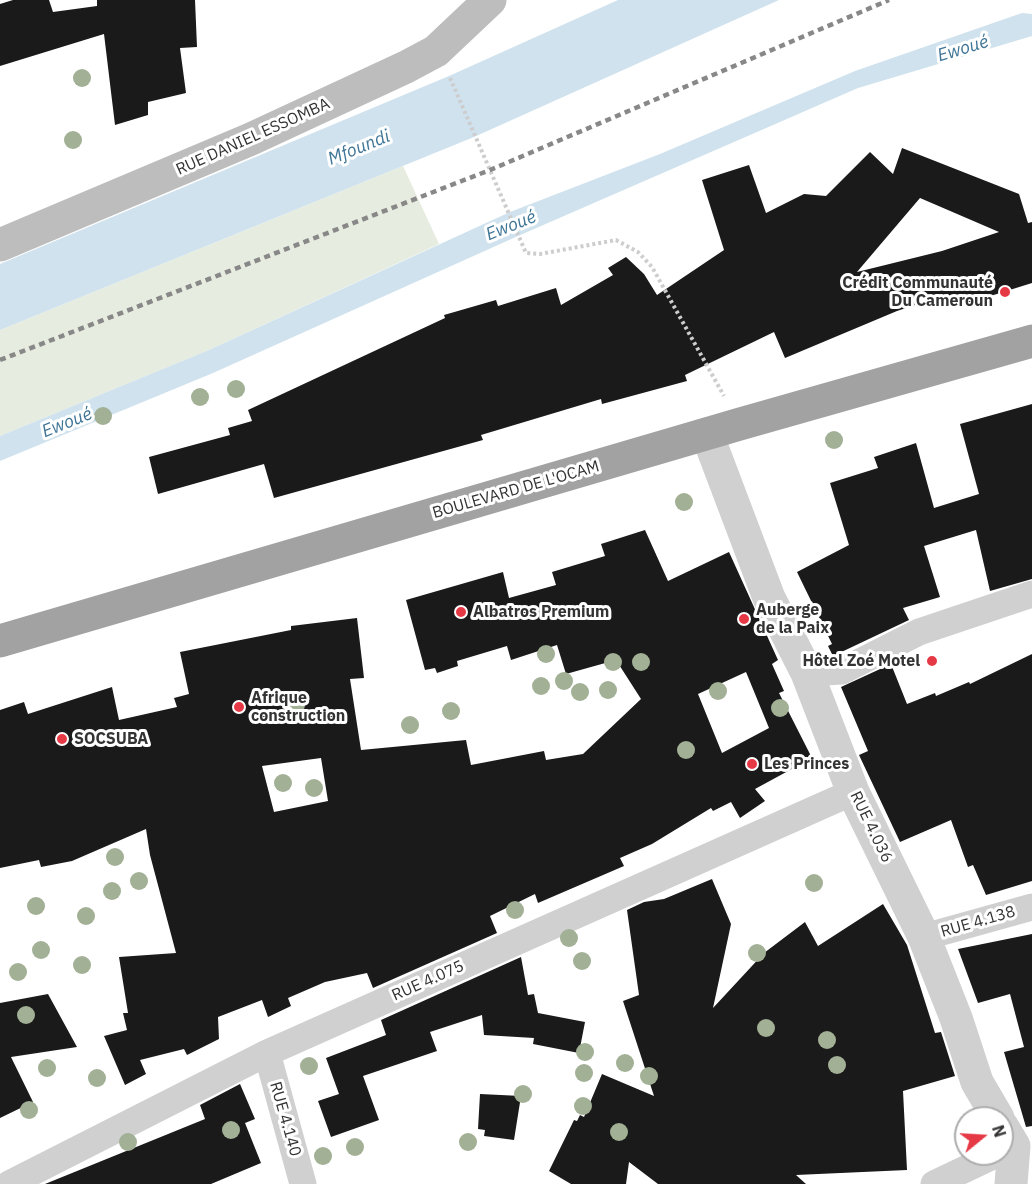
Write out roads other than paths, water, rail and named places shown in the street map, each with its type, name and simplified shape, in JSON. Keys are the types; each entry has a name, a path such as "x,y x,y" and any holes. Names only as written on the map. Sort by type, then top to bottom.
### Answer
{"highway":[{"name":"BOULEVARD DE L'OCAM","path":"0,641 740,424 1032,341"}],"main road":[{"name":"RUE DANIEL ESSOMBA","path":"0,245 251,140 406,67 436,51 490,0"}],"street":[{"name":"RUE 4.036","path":"707,434 769,598 807,673 853,792 924,937 956,1018 977,1082 991,1106"},
{"path":"807,673 842,671 919,632 1032,594"},
{"name":"RUE 4.075","path":"9,1184 267,1053 853,792"},
{"name":"RUE 4.138","path":"924,937 1032,907"},
{"name":"RUE 4.140","path":"267,1053 303,1184"},
{"path":"934,1184 968,1166"},
{"path":"1010,1166 1011,1184"}],"water":[{"name":"Mfoundi","path":"618,0 779,0 474,137 0,330 0,264 449,76"},
{"name":"Ewoué","path":"1022,13 1032,14 1032,36 858,88 518,236 213,373 0,461 0,436 209,350 510,212 660,154 855,71"}],"railway":[{"path":"0,360 490,170 889,0"}],"place":[{"name":"Crédit Communauté Du Cameroun","path":"1005,292"},
{"name":"Albatros Premium","path":"461,612"},
{"name":"Auberge de la Paix","path":"744,619"},
{"name":"Hôtel Zoé Motel","path":"932,661"},
{"name":"Afrique construction","path":"239,707"},
{"name":"SOCSUBA","path":"62,739"},
{"name":"Les Princes","path":"752,764"}]}
